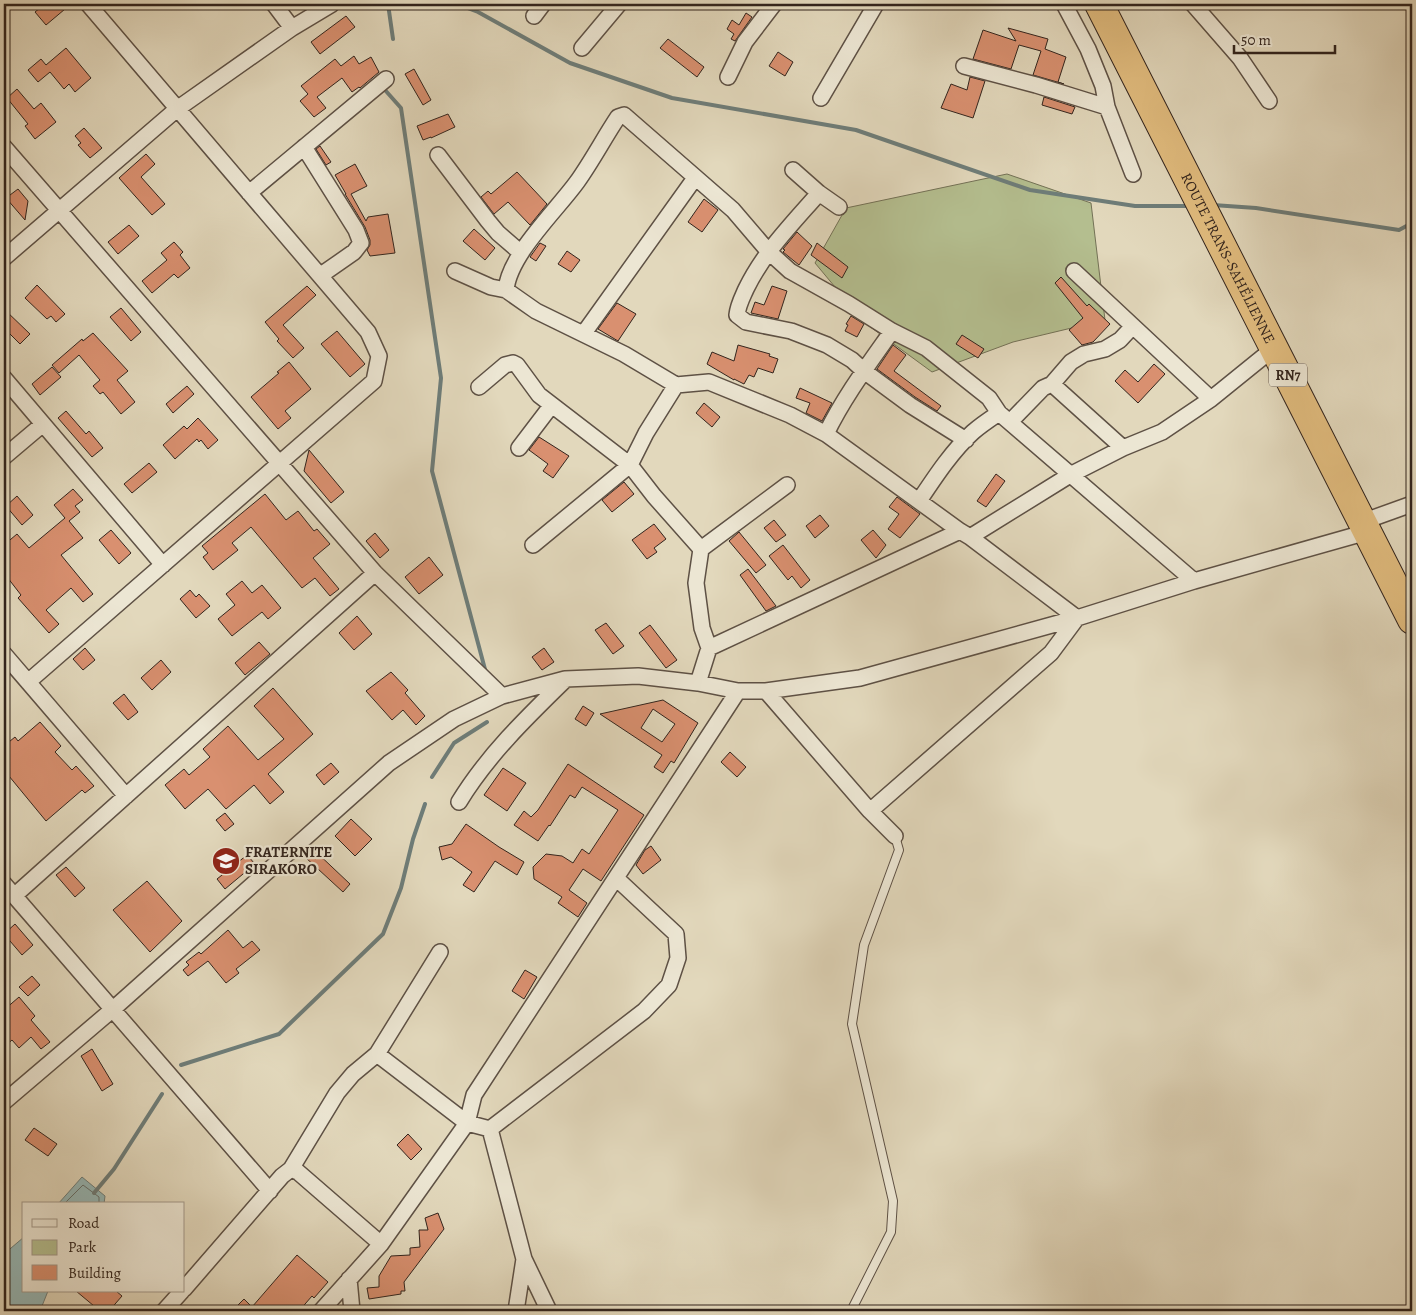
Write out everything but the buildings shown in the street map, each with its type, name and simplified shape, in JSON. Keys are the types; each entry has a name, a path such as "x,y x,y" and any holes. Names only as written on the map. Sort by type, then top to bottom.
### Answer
{"highway":[{"name":"ROUTE TRANS-SAHÉLIENNE","path":"1099,4 1412,620"}],"street":[{"path":"28,682 374,381 379,356 368,332 321,275 88,4"},
{"path":"274,4 292,28"},
{"path":"4,258 177,109 292,28 332,4"},
{"path":"582,48 619,4"},
{"path":"728,77 746,42 774,4"},
{"path":"821,98 876,4"},
{"path":"1064,4 1088,49 1103,86 1107,107 1133,174"},
{"path":"1193,4 1240,58 1269,101"},
{"path":"964,66 1036,84 1107,107"},
{"path":"249,193 386,79"},
{"path":"506,290 507,283 521,252 577,182 618,117 624,116 733,210 768,252 790,271 892,331 926,348 989,398 1004,418 1194,581"},
{"path":"4,147 375,573 502,696"},
{"path":"304,147 356,230 361,243 354,252 321,275"},
{"path":"438,155 498,233 521,252"},
{"path":"793,170 818,193 839,207"},
{"path":"584,333 695,178"},
{"path":"818,193 768,252 754,274 738,307 737,315 746,322 791,330 827,344 852,360 910,405 966,440"},
{"path":"455,271 491,287 506,290 536,311 624,354 676,385 709,382 790,415 826,434 965,534 1077,618"},
{"path":"1074,271 1211,399"},
{"path":"919,501 942,467 974,431 1004,418 1043,388 1052,384 1070,362 1084,354 1105,349 1120,340 1133,326"},
{"path":"826,434 836,413 892,331"},
{"path":"710,648 965,534 1070,475 1123,448 1162,432 1211,399 1274,348"},
{"path":"479,387 505,364 513,363 517,365 539,395 630,465 654,496 701,548"},
{"path":"4,378 162,565"},
{"path":"1052,384 1123,448"},
{"path":"533,545 630,465 646,433 676,385"},
{"path":"519,448 552,406"},
{"path":"4,457 43,424"},
{"path":"698,683 710,648 702,628 696,583 701,548 787,485"},
{"path":"4,1102 112,1010 389,763 454,719 502,696 565,680 638,676 698,683 738,691 766,691 860,678 1077,618 1365,527 1412,504"},
{"path":"14,896 375,573"},
{"path":"870,811 1051,654 1077,618"},
{"path":"4,654 126,796"},
{"path":"459,802 472,781 513,731 565,680"},
{"path":"321,1311 381,1244 467,1123 474,1095 738,691"},
{"path":"766,691 870,811 895,836"},
{"path":"490,1129 644,1011 669,985 678,958 676,934 616,878"},
{"path":"4,884 270,1190"},
{"path":"185,1288 270,1190 291,1169 337,1093 353,1074 377,1054 440,952"},
{"path":"377,1054 467,1123 490,1129"},
{"path":"490,1129 524,1259 549,1311"},
{"path":"291,1169 298,1172 381,1244"},
{"path":"516,1311 524,1259"},
{"path":"350,1279 352,1311"},
{"path":"164,1311 181,1292"}],"lane":[{"path":"851,1311 891,1232 893,1201 852,1024 864,945 899,850 895,836"}],"green space":[{"path":"1007,174 1091,203 1105,320 1013,342 932,372 865,323 815,263 846,208"}],"water":[{"path":"82,1177 105,1196 104,1202 60,1202"},
{"path":"22,1239 22,1292 48,1292 40,1311 4,1311 4,1254"}],"waterway":[{"path":"388,4 393,39"},
{"path":"457,4 478,12 570,63 672,98 856,130 1030,190 1135,206 1191,206"},
{"path":"385,90 401,108 441,378 432,471 486,673"},
{"path":"1213,205 1256,208 1399,230 1412,223"},
{"path":"432,777 454,743 487,722"},
{"path":"181,1065 279,1034 383,934 401,888 413,839 425,804"},
{"path":"94,1193 114,1169 162,1094"}],"place":[{"name":"FRATERNITE SIRAKORO","path":"226,861"}]}
